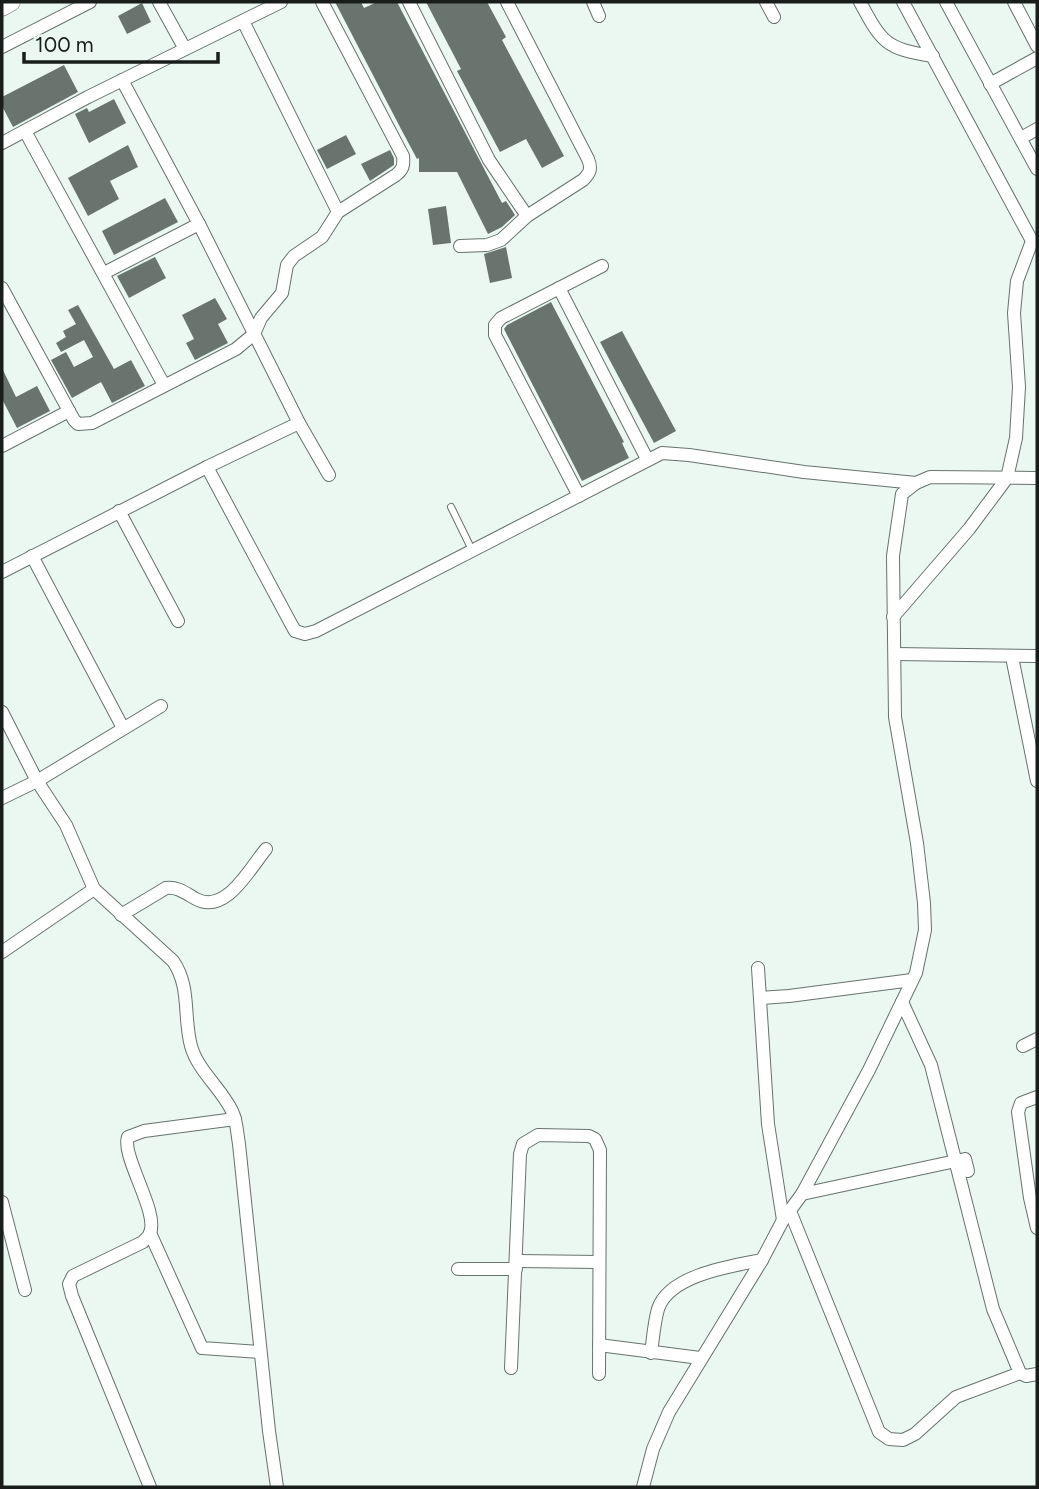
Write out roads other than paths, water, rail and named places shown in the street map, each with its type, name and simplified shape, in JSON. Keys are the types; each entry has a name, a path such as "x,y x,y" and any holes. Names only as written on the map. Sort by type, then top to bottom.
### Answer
{"street":[{"path":"2,7 11,2"},
{"path":"2,47 90,2"},
{"path":"159,2 185,49"},
{"path":"2,143 121,80 281,2"},
{"path":"2,288 78,424 92,423 236,349 254,334 261,318 282,293 287,265 294,256 322,237 338,212 396,175 404,164 403,156 323,2"},
{"path":"409,2 489,160 527,216"},
{"path":"460,246 487,245 501,240 527,216 583,180 591,166 507,2"},
{"path":"593,2 599,16"},
{"path":"766,2 774,17"},
{"path":"860,2 875,30 888,44 900,50 933,56"},
{"path":"893,617 969,529 1007,478 1016,438 1019,387 1014,313 1017,281 1034,238 993,172 903,2"},
{"path":"946,2 1037,169"},
{"path":"1014,2 1037,46"},
{"path":"243,21 338,212"},
{"path":"990,84 1037,58"},
{"path":"121,80 199,224 299,423 329,475"},
{"path":"1021,138 1037,129"},
{"path":"25,131 164,386"},
{"path":"104,272 199,224"},
{"path":"579,496 495,335 495,324 501,318 602,266"},
{"path":"559,288 647,459"},
{"path":"2,446 69,411"},
{"path":"2,572 299,423"},
{"path":"207,467 295,631 305,634 316,631 647,459 671,453 804,472 916,482"},
{"path":"643,1487 653,1450 669,1412 762,1260 786,1215 802,1194 869,1070 912,980 925,930 925,916 917,843 895,717 893,556 902,494 916,482 930,477 1037,478"},
{"path":"119,511 178,621"},
{"path":"32,556 124,728"},
{"path":"895,654 1037,656"},
{"path":"1012,657 1037,781"},
{"path":"2,798 37,781 161,706"},
{"path":"2,712 37,781 66,824 94,889 173,961 180,971 184,983 191,1047 198,1062 233,1111 277,1487"},
{"path":"121,915 172,886 204,904 216,903 235,887 266,849"},
{"path":"2,952 94,889"},
{"path":"758,968 768,1124 786,1215 879,1432 889,1439 903,1440 915,1434 957,1397 1020,1373"},
{"path":"760,998 912,980"},
{"path":"902,1002 931,1065 993,1309 1020,1373 1026,1376 1037,1374"},
{"path":"1023,1046 1037,1039"},
{"path":"1037,1097 1021,1103 1018,1112 1037,1228"},
{"path":"235,1119 144,1131 128,1137 126,1147 141,1184 151,1223 150,1233 202,1348 261,1352"},
{"path":"511,1368 520,1154 523,1144 538,1135 589,1136 599,1144 599,1374"},
{"path":"802,1194 965,1159 968,1171"},
{"path":"2,1202 25,1290"},
{"path":"150,1233 143,1242 73,1276 69,1284 150,1487"},
{"path":"651,1353 658,1309 665,1296 679,1285 699,1276 762,1260"},
{"path":"458,1269 599,1262"},
{"path":"599,1345 700,1358"}],"lane":[{"path":"450,507 472,550"}]}
